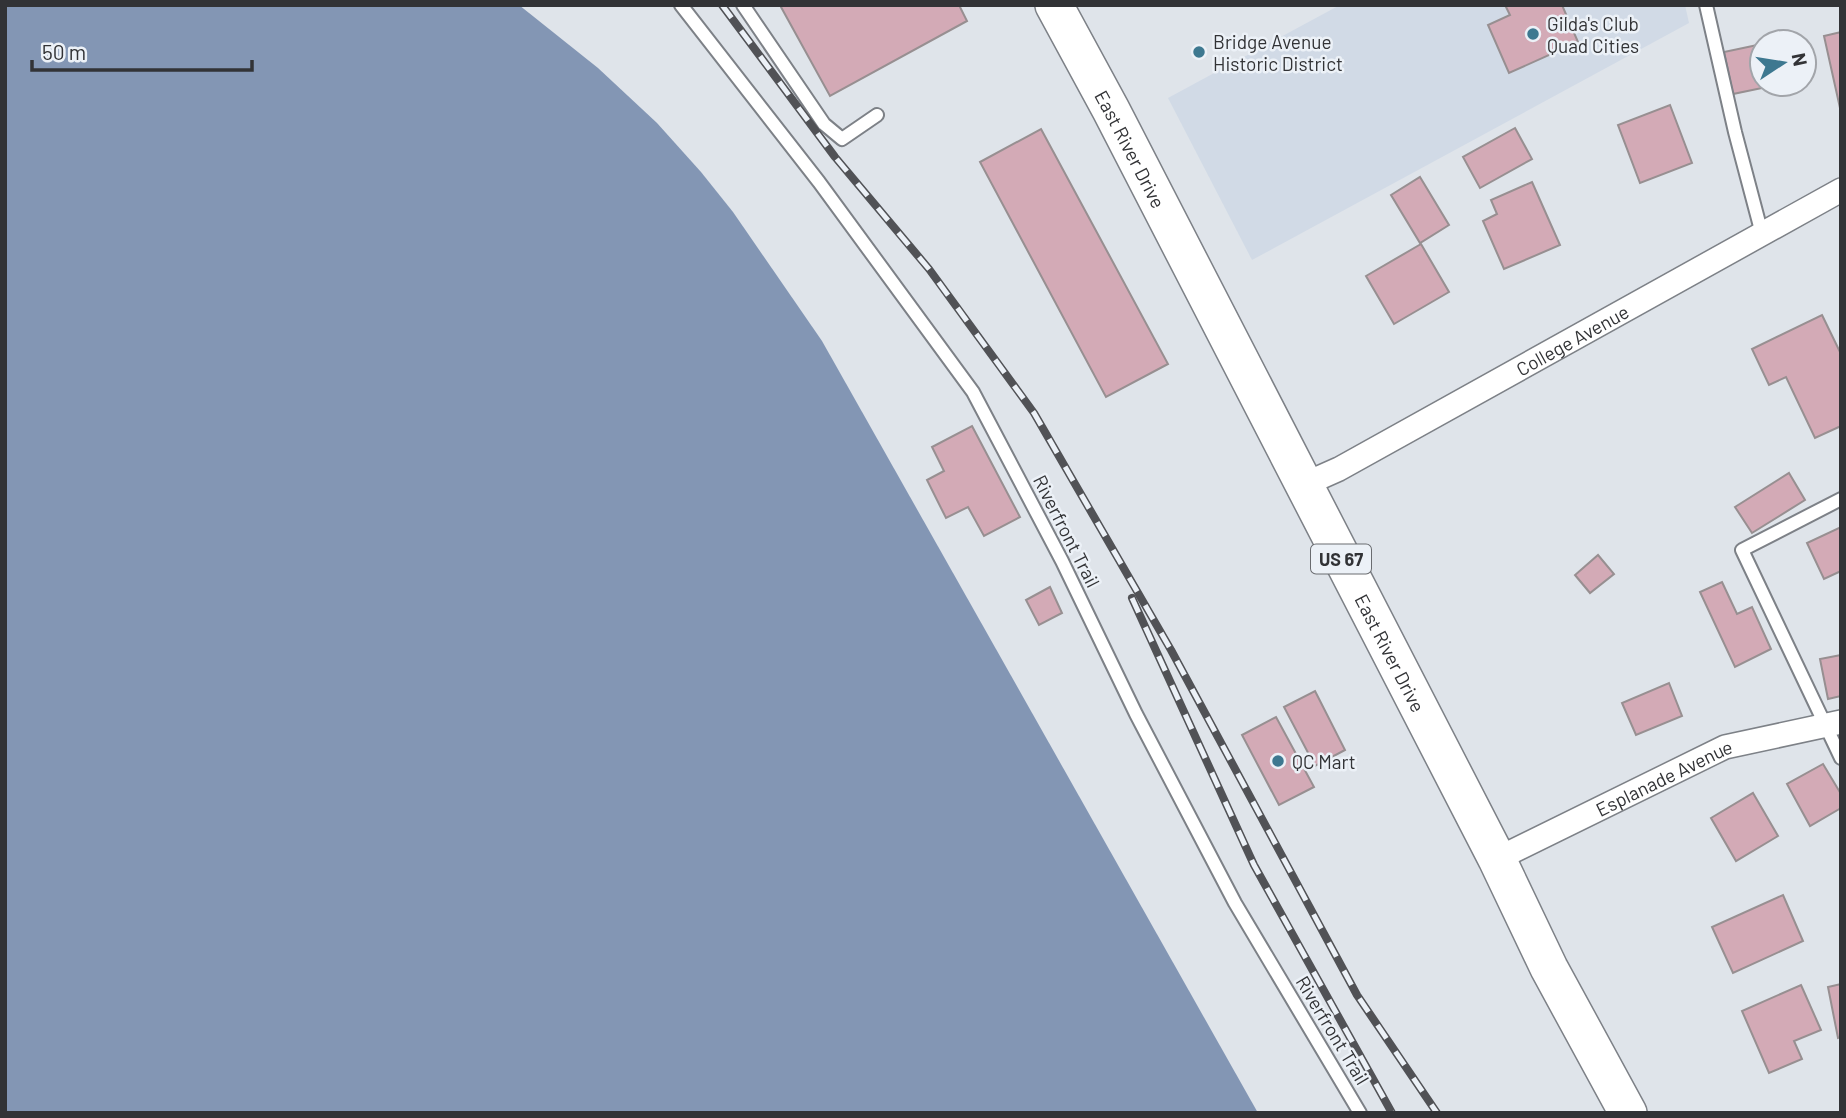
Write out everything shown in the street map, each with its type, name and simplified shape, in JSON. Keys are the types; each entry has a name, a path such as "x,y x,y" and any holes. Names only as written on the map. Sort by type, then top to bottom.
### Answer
{"main road":[{"name":"East River Drive","path":"1054,5 1111,110 1496,859 1549,968 1628,1113"}],"street":[{"name":"College Avenue","path":"1303,485 1332,473 1841,190"},
{"name":"Esplanade Avenue","path":"1496,859 1725,747 1832,724"}],"lane":[{"name":"Riverfront Trail","path":"681,5 819,182 973,392 1062,561 1136,714 1228,891 1360,1113"},
{"path":"743,5 824,124 842,139 877,114"},
{"path":"1706,5 1762,234"},
{"path":"1841,499 1742,550 1832,724 1841,758"}],"shaded area":[{"path":"1340,5 1685,5 1689,23 1252,260 1168,98"}],"water":[{"path":"5,5 519,5 598,68 657,123 701,172 733,212 822,341 1258,1113 5,1113"}],"building":[{"path":"959,5 967,21 830,96 781,7"},
{"name":"Gilda's Club Quad Cities","path":"1505,5 1562,5 1578,42 1509,73 1488,25 1510,15"},
{"path":"1841,32 1841,108 1840,108 1824,36"},
{"path":"1748,47 1748,91 1733,94 1724,52"},
{"path":"1670,105 1692,163 1640,183 1618,125"},
{"path":"1515,128 1532,159 1480,188 1463,157"},
{"path":"1041,129 1168,364 1106,397 980,162"},
{"path":"1420,177 1449,225 1420,243 1391,195"},
{"path":"1532,182 1560,245 1504,269 1483,221 1497,214 1491,200"},
{"path":"1421,244 1449,292 1394,324 1366,276"},
{"path":"1822,315 1841,354 1841,426 1815,438 1786,377 1769,385 1752,349"},
{"path":"972,426 1020,517 984,536 968,507 946,518 927,480 944,471 932,447"},
{"path":"1789,473 1805,500 1752,533 1735,507"},
{"path":"1841,527 1841,571 1824,579 1807,543"},
{"path":"1598,555 1614,574 1590,593 1575,575"},
{"path":"1722,582 1737,614 1752,607 1771,649 1735,667 1700,592"},
{"path":"1050,587 1062,613 1039,625 1026,600"},
{"path":"1841,655 1841,696 1828,699 1820,659"},
{"path":"1669,683 1682,716 1636,735 1622,703"},
{"path":"1315,691 1345,750 1315,766 1284,707"},
{"name":"QC Mart","path":"1276,717 1314,787 1279,805 1242,735"},
{"path":"1823,764 1841,794 1841,808 1810,826 1787,784"},
{"path":"1753,793 1778,836 1736,861 1711,818"},
{"path":"1783,895 1803,941 1733,973 1712,927"},
{"path":"1841,984 1841,1037 1838,1038 1828,987"},
{"path":"1801,985 1821,1030 1794,1041 1802,1059 1769,1073 1742,1011"}],"railway":[{"path":"722,5 835,157 929,269 1034,413 1171,650 1357,995 1437,1113"},
{"path":"1132,598 1254,865 1392,1113"}],"place":[{"name":"Gilda's Club Quad Cities","path":"1533,34"},
{"name":"Bridge Avenue Historic District","path":"1199,52"},
{"name":"QC Mart","path":"1278,761"}]}
